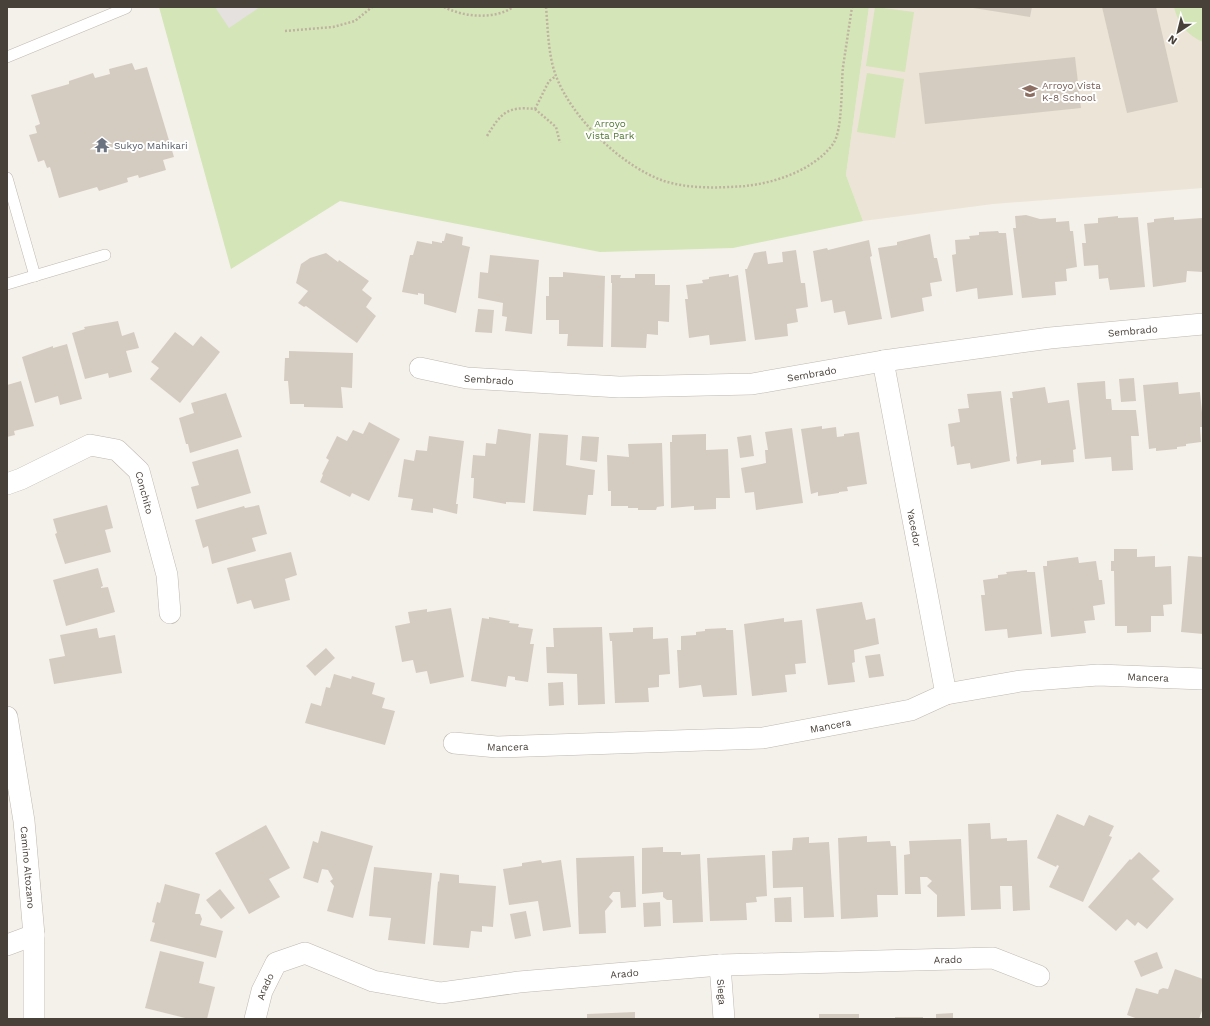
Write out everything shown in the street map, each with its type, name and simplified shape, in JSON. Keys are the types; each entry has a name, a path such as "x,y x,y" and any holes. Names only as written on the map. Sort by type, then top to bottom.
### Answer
{"street":[{"name":"Sembrado","path":"420,368 467,378 627,387 752,384 883,361 1050,338 1203,324"},
{"name":"Yacedor","path":"883,361 946,694"},
{"name":"Conchito","path":"7,484 21,479 90,445 117,450 139,471 167,575 170,613"},
{"name":"Mancera","path":"454,743 497,747 763,738 911,710 946,694 1021,681 1098,675 1203,679"},
{"name":"Camino Altozano","path":"7,717 24,822 34,935 34,1019"},
{"path":"7,945 34,935"},
{"name":"Arado","path":"255,1019 262,991 276,963 306,953 373,981 441,993 519,982 720,965 993,958 1039,976"},
{"name":"Siega","path":"720,965 724,1019"}],"lane":[{"path":"7,57 126,8"},
{"path":"7,178 35,276"},
{"path":"7,284 105,255"}],"path":[{"path":"285,31 334,27 355,21 372,7"},
{"path":"444,7 482,16 505,13 513,7"},
{"path":"546,7 551,58 556,76 582,119 606,146 636,168 664,181 694,186 724,187 755,185 788,176 818,159 834,143 840,118 843,68 852,7"},
{"path":"535,109 549,80 556,76"},
{"path":"487,136 498,118 508,110 521,108 535,109 556,127 560,143"}],"shaded area":[{"path":"215,7 260,7 229,28"},
{"name":"Arroyo Vista K-8 School","path":"869,7 1203,7 1203,188 993,204 863,221 846,175"}],"green space":[{"name":"Arroyo Vista Park","path":"159,7 869,7 846,175 863,221 733,248 600,252 340,201 231,269"},
{"path":"875,7 914,12 905,72 866,66"},
{"path":"1174,7 1203,7 1203,42 1192,36 1184,28 1178,19"},
{"path":"867,73 904,79 895,138 857,132"}],"building":[{"path":"967,7 1032,7 1030,17"},
{"path":"1102,7 1156,7 1178,102 1127,113"},
{"path":"1075,57 1081,108 925,124 919,73"},
{"path":"132,63 135,70 147,67 174,157 163,160 166,170 139,178 138,175 127,178 128,182 99,191 97,187 59,198 50,167 47,168 44,160 38,162 29,135 37,133 35,126 40,124 31,95 69,84 69,81 93,73 95,78 110,74 109,69"},
{"path":"1026,215 1040,219 1056,218 1056,222 1069,221 1070,231 1073,231 1077,267 1066,269 1067,281 1055,282 1056,295 1022,298 1013,228 1016,228 1015,216"},
{"path":"1118,216 1118,218 1138,217 1145,287 1110,290 1108,278 1099,279 1098,265 1084,266 1082,243 1086,243 1084,224 1098,223 1098,218"},
{"path":"1174,217 1174,220 1202,218 1203,272 1187,271 1186,282 1153,287 1147,223 1154,222 1154,219"},
{"path":"998,231 999,233 1006,233 1013,295 978,299 977,288 956,292 952,255 956,254 955,240 970,239 969,236 979,235 979,232"},
{"path":"446,233 463,237 462,245 470,247 456,313 424,304 424,294 418,293 418,295 402,292 410,255 413,255 417,241 432,244 432,241 442,243"},
{"path":"930,234 934,258 937,258 942,281 930,283 932,296 922,298 924,311 891,318 878,248 897,245 897,242"},
{"path":"869,240 872,256 870,257 882,319 848,325 845,311 834,313 832,300 821,302 813,251 827,248 828,250"},
{"path":"796,250 801,283 805,283 808,307 796,309 798,322 787,324 788,336 755,340 745,269 747,269 754,253 766,251 768,264 783,262 782,252"},
{"path":"326,253 338,262 339,260 369,281 362,290 372,298 366,307 376,316 357,343 306,306 304,307 298,303 308,291 296,283 301,264 310,258"},
{"path":"490,255 539,260 532,334 505,331 507,317 502,316 503,303 478,298 480,272 488,273"},
{"path":"563,272 605,276 603,347 567,346 568,334 559,334 559,320 546,320 546,296 549,296 549,277 563,277"},
{"path":"635,274 655,274 655,285 670,285 669,322 658,321 658,335 647,334 646,348 611,347 611,275 621,275 620,278 635,278"},
{"path":"729,274 729,277 738,275 746,341 710,345 709,335 689,338 685,299 688,299 686,285 703,283 702,280 709,279 709,277"},
{"path":"478,309 494,310 492,333 475,332"},
{"path":"118,321 122,336 134,332 139,348 126,351 132,372 109,378 108,373 85,379 72,333 85,329 84,327"},
{"path":"175,332 193,346 201,336 220,352 180,403 150,379 159,368 151,362"},
{"path":"67,344 82,399 60,405 58,396 35,403 22,357 53,346 53,348"},
{"path":"289,351 353,353 352,388 341,387 343,408 304,407 304,404 290,404 288,381 284,381 285,358 289,358"},
{"path":"1134,378 1136,401 1121,402 1119,379"},
{"path":"21,381 34,426 14,431 15,435 7,437 7,385"},
{"path":"1105,381 1106,399 1111,399 1112,410 1136,410 1139,436 1131,436 1133,470 1112,471 1111,457 1085,459 1077,383"},
{"path":"1178,382 1179,394 1200,392 1203,423 1203,427 1200,427 1201,442 1186,444 1186,446 1177,447 1177,449 1156,451 1156,448 1149,449 1143,385"},
{"path":"1045,387 1048,403 1069,400 1076,449 1073,450 1074,462 1041,465 1041,460 1017,464 1010,398 1013,398 1012,392"},
{"path":"1001,391 1010,461 971,469 970,463 957,465 954,446 951,447 948,424 960,422 958,409 969,408 967,394"},
{"path":"226,393 242,437 190,453 179,418 194,413 191,403"},
{"path":"369,422 400,439 369,501 352,493 350,497 320,482 329,460 326,458 337,436 347,441 353,430 363,434"},
{"path":"822,426 822,429 836,427 837,437 844,436 844,434 859,432 867,484 847,487 848,491 839,493 818,496 818,492 811,494 801,429"},
{"path":"792,428 803,503 756,510 754,492 745,493 741,468 766,463 765,450 768,450 765,432"},
{"path":"498,429 531,434 525,503 506,502 506,504 473,498 474,478 471,478 473,455 485,456 486,443 496,444"},
{"path":"539,433 568,435 566,465 595,470 593,495 588,495 586,515 533,511"},
{"path":"706,434 706,450 728,449 730,498 716,498 716,509 694,510 694,506 671,508 670,442 672,442 672,435"},
{"path":"751,435 754,456 740,458 737,437"},
{"path":"429,436 464,441 456,504 458,504 457,514 433,508 433,513 411,510 413,499 398,497 404,459 414,461 416,450 427,451"},
{"path":"582,436 599,437 597,462 580,460"},
{"path":"662,443 664,506 657,507 656,510 638,510 638,508 628,508 628,506 611,506 611,491 608,491 607,455 629,457 628,444"},
{"path":"238,449 251,493 197,509 191,487 199,485 192,462"},
{"path":"107,505 113,528 105,530 111,552 65,564 55,534 57,533 53,519"},
{"path":"259,505 267,534 252,538 256,551 212,564 208,546 203,548 195,520 244,506 245,508"},
{"path":"1114,549 1137,549 1137,557 1155,556 1155,567 1171,566 1172,604 1163,605 1164,616 1151,616 1151,632 1127,633 1127,626 1115,626 1114,571 1111,571 1111,561 1114,561"},
{"path":"291,552 297,575 285,579 290,600 254,609 251,600 237,604 227,568"},
{"path":"1188,556 1203,557 1203,634 1181,632"},
{"path":"1078,557 1079,563 1096,561 1099,580 1102,580 1105,604 1093,606 1095,620 1084,621 1086,633 1051,637 1043,566 1047,566 1047,561"},
{"path":"98,568 103,586 101,588 108,587 115,612 66,626 53,580"},
{"path":"1027,570 1027,572 1035,572 1042,634 1008,638 1007,629 985,631 981,595 985,595 983,580 998,578 998,575 1007,574 1006,572"},
{"path":"862,602 866,620 875,618 879,644 854,650 855,662 852,663 855,682 828,685 816,609"},
{"path":"451,608 464,677 430,684 427,671 416,673 413,660 402,662 395,626 410,623 408,612 427,609 427,612"},
{"path":"489,617 510,621 509,623 519,624 518,627 533,629 530,644 534,644 528,682 515,680 515,677 508,676 506,687 471,681 482,618 489,619"},
{"path":"784,618 784,622 802,620 806,663 795,664 796,674 785,675 787,692 752,696 744,624"},
{"path":"602,627 605,704 578,705 577,674 547,673 546,647 554,647 553,628"},
{"path":"653,627 653,639 668,638 670,674 659,675 659,687 648,688 649,702 615,703 612,641 610,641 609,633 633,632 633,628"},
{"path":"97,628 99,638 115,635 122,673 54,684 49,659 65,656 60,635"},
{"path":"726,628 726,630 733,630 737,695 703,697 701,685 679,688 677,650 681,650 681,636 696,635 696,632 705,631 705,629"},
{"path":"326,648 335,658 315,676 306,666"},
{"path":"880,654 884,676 869,678 865,656"},
{"path":"334,674 351,679 352,676 375,683 372,694 385,698 382,708 395,711 385,745 305,723 311,703 321,706 326,687 330,688"},
{"path":"563,682 564,705 549,706 548,683"},
{"path":"1057,814 1084,826 1089,815 1114,826 1109,836 1112,837 1083,902 1049,887 1059,866 1057,865 1056,867 1037,858"},
{"path":"990,823 991,839 1007,838 1007,841 1027,840 1030,910 1013,911 1012,886 1000,886 1001,909 971,910 968,824"},
{"path":"266,825 290,868 269,879 280,897 249,914 215,853"},
{"path":"321,831 373,846 353,918 327,911 334,886 330,881 333,879 328,870 322,869 318,883 303,878 313,841 318,843"},
{"path":"867,836 867,842 890,841 891,846 896,846 898,895 877,895 878,917 841,919 838,838"},
{"path":"809,837 809,843 829,842 834,917 804,918 803,887 773,888 772,851 792,850 793,838"},
{"path":"961,839 965,916 937,917 937,895 927,886 932,881 927,877 920,877 921,894 905,894 904,855 910,854 909,841"},
{"path":"663,847 663,852 681,852 681,855 700,854 703,922 673,923 672,900 667,900 663,897 663,892 642,894 642,848"},
{"path":"1139,852 1160,871 1152,879 1174,899 1147,929 1138,922 1135,926 1127,919 1116,931 1088,907 1130,859 1131,860"},
{"path":"765,855 767,896 756,897 757,902 746,903 747,920 710,921 707,858"},
{"path":"634,856 636,907 621,908 620,892 613,892 609,897 613,901 605,911 606,933 579,934 576,858"},
{"path":"541,860 542,863 561,860 571,927 543,931 538,901 509,905 503,869 522,866 522,863"},
{"path":"374,867 432,873 425,944 388,940 391,918 369,916"},
{"path":"440,873 459,875 459,883 496,886 493,927 482,926 482,932 471,931 469,948 433,945 438,881 439,882"},
{"path":"165,884 200,894 195,914 200,914 202,919 200,925 223,931 216,958 150,941 155,923 152,922 157,902 160,903"},
{"path":"220,889 235,908 221,919 206,900"},
{"path":"791,897 792,922 775,922 774,898"},
{"path":"660,902 661,926 644,927 643,903"},
{"path":"526,911 531,936 515,939 510,914"},
{"path":"160,951 204,962 199,983 215,987 207,1019 189,1019 145,1008"},
{"path":"1157,952 1163,968 1141,977 1134,961"},
{"path":"1175,969 1203,979 1203,1008 1199,1019 1138,1019 1127,1015 1136,988 1158,994 1159,990 1163,988 1168,989"},
{"path":"635,1012 635,1019 587,1019 587,1014"},
{"path":"953,1013 953,1019 936,1019 936,1014"},
{"path":"819,1014 859,1014 859,1019 819,1019"},
{"path":"895,1017 923,1017 923,1019 895,1019"}],"place":[{"name":"Arroyo Vista K-8 School","path":"1030,91"},
{"name":"Sukyo Mahikari","path":"102,145"}]}
